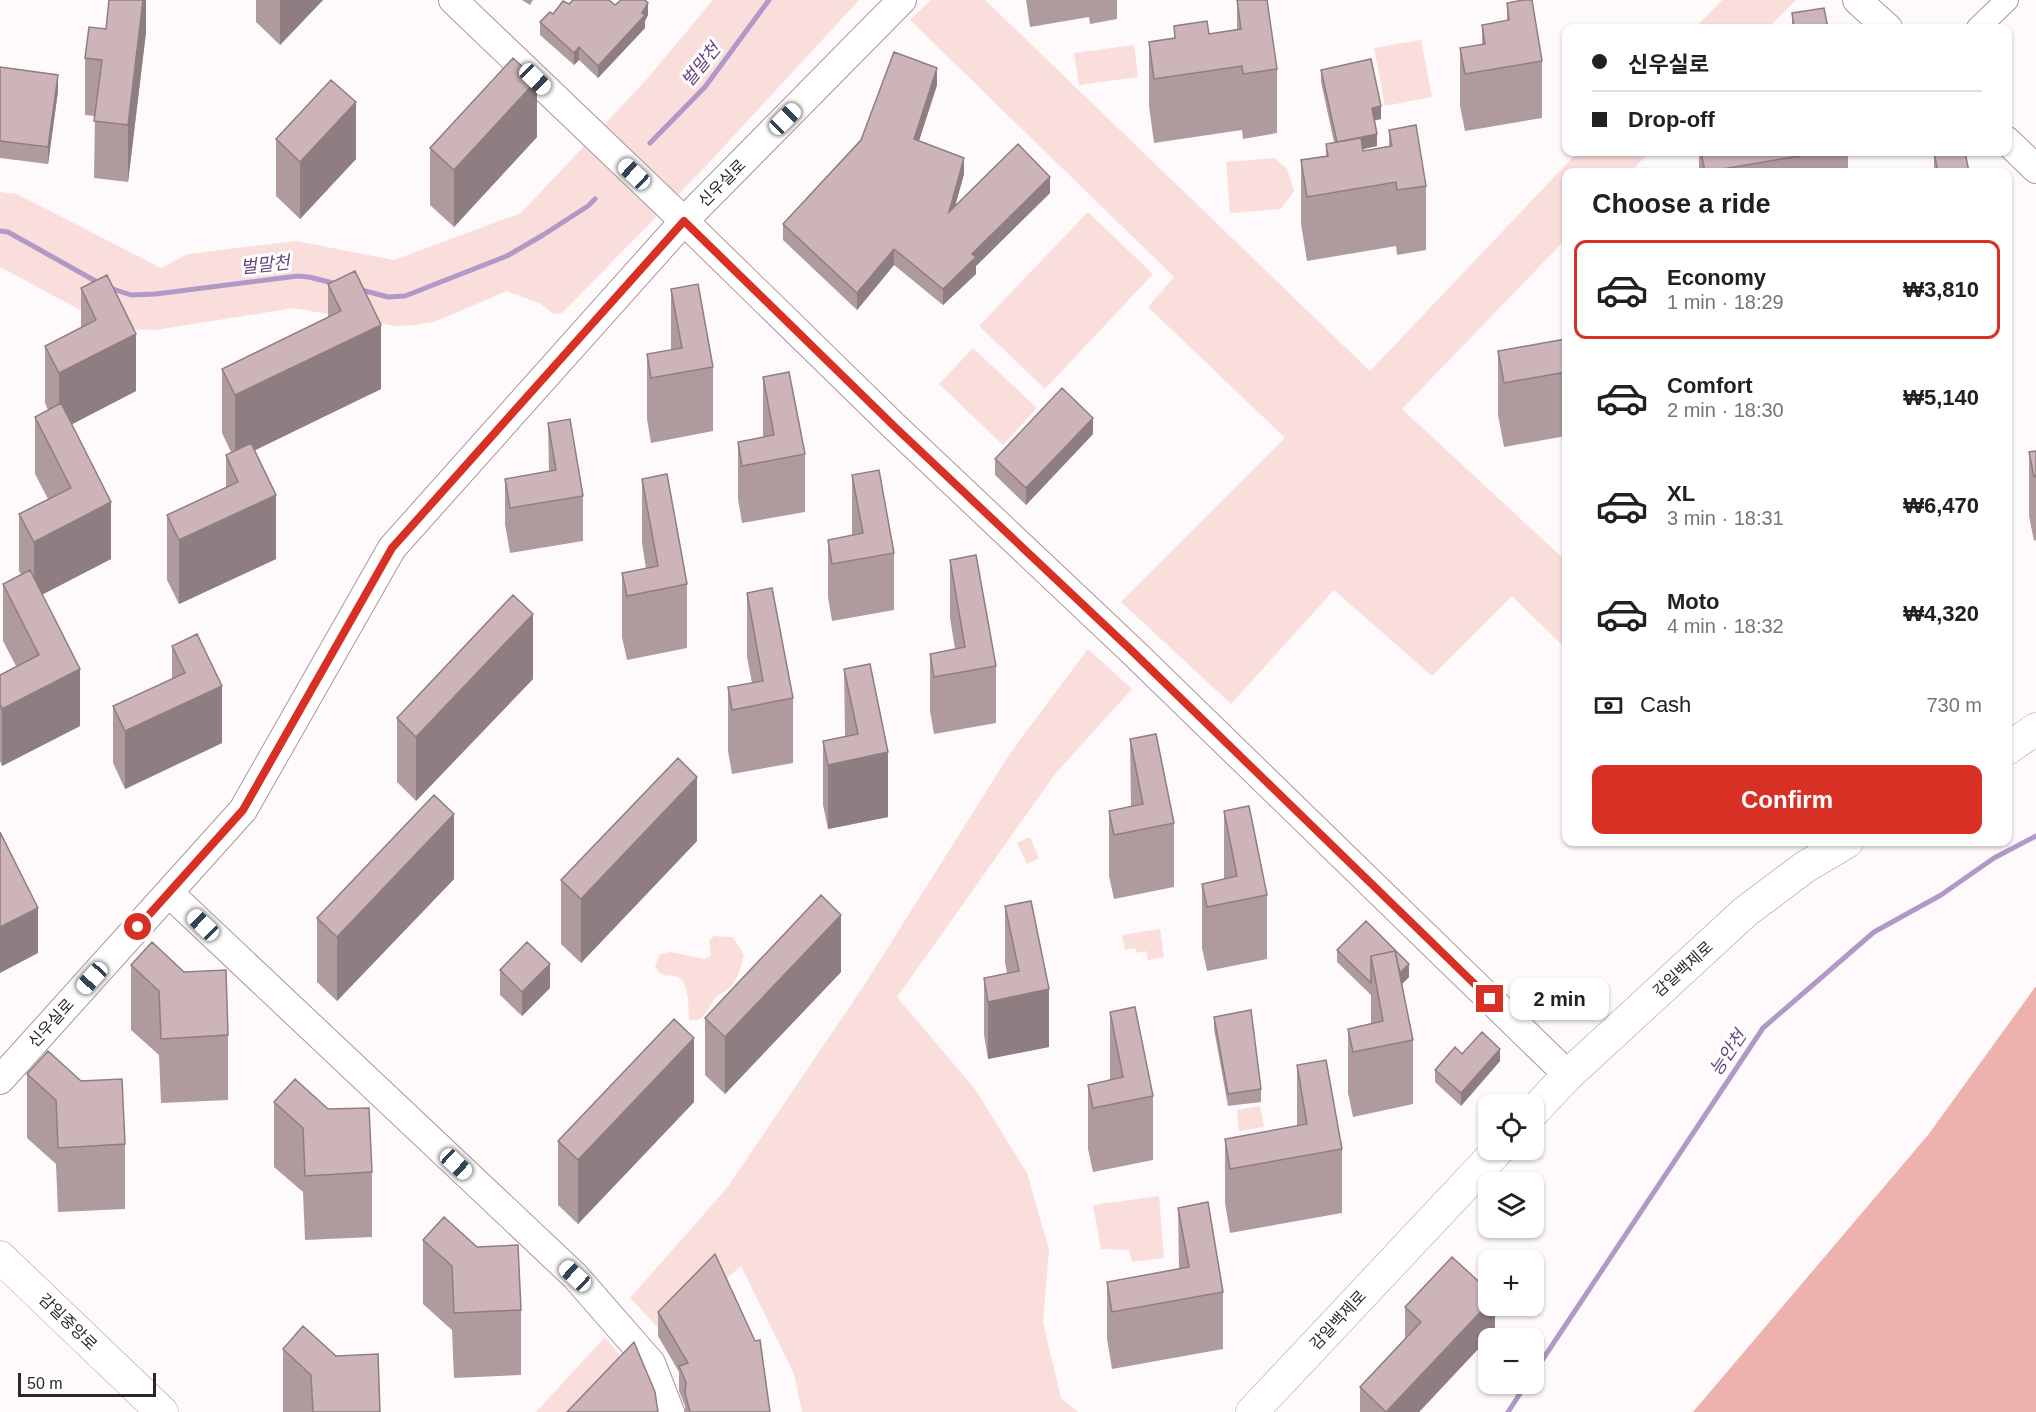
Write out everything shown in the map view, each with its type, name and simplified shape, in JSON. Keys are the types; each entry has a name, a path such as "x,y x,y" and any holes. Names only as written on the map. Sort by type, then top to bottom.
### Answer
{"main road":[{"path":"2012,746 2036,729"},
{"name":"감일백제로","path":"1544,1101 1745,912 1805,867 1840,846"},
{"name":"감일백제로","path":"1252,1412 1489,1160"},
{"name":"감일중앙로","path":"0,1257 162,1412"}],"street":[{"path":"453,0 897,429 1131,650 1568,1076"},
{"name":"신우실로","path":"0,1080 243,810 392,548 684,221 902,0"},
{"path":"1857,0 1884,24"},
{"path":"1982,24 2007,0"},
{"path":"2012,146 2036,169"},
{"path":"169,893 575,1276 651,1363 670,1412"}],"shaded area":[{"path":"713,0 859,0 706,166 562,313 553,314 541,304 507,291 434,322 414,325 395,326 294,308 156,330 126,329 95,318 0,267 0,192 17,194 161,268 188,254 296,241 394,260 521,213 647,79"},
{"path":"931,0 985,0 1370,371 1562,169 1562,243 1402,409 1562,557 1562,645 1512,596 1432,676 1334,590 1231,704 1121,602 1285,438 1148,307 1174,277 910,20"},
{"path":"1722,0 1796,0 1772,24 1699,24"},
{"path":"1421,40 1432,97 1385,106 1374,48"},
{"path":"1134,45 1138,77 1079,85 1074,53"},
{"path":"1574,156 1646,156 1634,168 1563,168"},
{"path":"1274,158 1287,169 1294,191 1281,209 1230,213 1226,162"},
{"path":"1088,212 1153,274 1045,389 979,326"},
{"path":"973,348 1037,408 1003,445 939,384"},
{"path":"1088,649 1132,689 1056,773 897,997 975,1089 1027,1173 1049,1249 1043,1322 1061,1398 1078,1412 802,1412 794,1374 741,1266 665,1335 630,1298 727,1188 865,984 1011,752"},
{"path":"1030,837 1039,858 1027,864 1017,843"},
{"path":"1160,929 1164,957 1148,960 1146,951 1137,953 1135,948 1125,950 1122,935"},
{"path":"714,936 733,937 744,955 740,969 731,986 714,999 701,1018 689,1020 688,998 684,984 674,976 666,976 658,972 655,966 660,954 670,952 705,959 711,955 709,941"},
{"path":"2036,986 2036,1412 1693,1412 1928,1135"},
{"path":"1260,1106 1264,1127 1239,1131 1237,1110"},
{"path":"1159,1196 1164,1258 1132,1262 1129,1250 1101,1249 1093,1205"},
{"path":"605,1337 629,1367 585,1412 536,1412"}],"building":[{"path":"109,0 143,0 128,125 94,121 102,60 85,58 89,27 106,29"},
{"path":"573,0 609,0 615,5 621,0 645,0 648,3 642,13 645,15 598,66 579,47 574,53 540,22 550,12 553,14 563,1 569,4"},
{"path":"1237,0 1267,0 1277,69 1243,74 1242,66 1154,79 1149,42 1175,38 1174,26 1207,21 1209,34 1241,29"},
{"path":"1532,0 1542,61 1465,74 1460,48 1485,44 1482,25 1509,20 1507,3"},
{"path":"1824,8 1827,24 1793,24 1792,13"},
{"path":"894,52 937,68 914,139 964,158 949,212 1018,144 1050,177 972,254 976,257 943,289 894,249 857,293 783,224 861,140"},
{"path":"513,58 537,80 454,170 430,148"},
{"path":"1371,59 1381,106 1372,108 1377,134 1337,142 1321,70"},
{"path":"0,67 58,75 48,147 0,141"},
{"path":"331,80 356,102 300,162 276,139"},
{"path":"1416,125 1426,186 1397,190 1396,182 1307,197 1301,160 1328,156 1326,144 1361,138 1363,151 1392,146 1389,130"},
{"path":"1702,156 1799,156 1729,168 1704,168"},
{"path":"1935,156 1966,156 1968,168 1937,168"},
{"path":"355,271 381,325 235,395 222,369 341,311 328,284"},
{"path":"107,275 136,334 59,373 45,346 96,320 81,288"},
{"path":"698,284 713,367 651,378 647,354 682,348 671,289"},
{"path":"1562,340 1562,373 1504,383 1498,351"},
{"path":"789,372 805,454 742,466 738,442 774,435 763,377"},
{"path":"1062,388 1093,418 1026,488 995,459"},
{"path":"61,403 111,502 34,542 19,514 71,488 35,417"},
{"path":"570,419 583,496 510,508 505,479 556,470 548,423"},
{"path":"251,443 276,495 179,540 167,515 238,482 226,455"},
{"path":"2036,451 2036,476 2034,477 2029,452"},
{"path":"879,470 894,553 832,564 828,540 863,533 852,475"},
{"path":"667,474 687,584 627,596 622,573 658,566 642,479"},
{"path":"976,555 996,666 934,677 930,654 965,647 950,560"},
{"path":"30,570 80,669 2,709 0,675 39,655 3,584"},
{"path":"772,588 793,698 732,710 728,687 763,681 747,593"},
{"path":"513,595 533,614 416,737 397,718"},
{"path":"197,634 222,686 125,731 113,706 185,673 172,646"},
{"path":"870,664 888,752 828,765 823,741 858,734 844,669"},
{"path":"1156,734 1174,823 1114,835 1109,811 1143,804 1130,739"},
{"path":"678,758 697,777 581,899 561,880"},
{"path":"434,795 454,814 337,937 317,918"},
{"path":"1249,806 1267,895 1207,907 1202,884 1237,876 1224,811"},
{"path":"0,832 38,908 0,927"},
{"path":"821,895 841,915 725,1037 705,1018"},
{"path":"1031,901 1049,989 988,1002 984,978 1019,971 1005,906"},
{"path":"1366,921 1409,964 1400,973 1395,951 1371,956 1371,983 1337,950"},
{"path":"152,942 184,972 226,970 228,1035 161,1039 159,991 131,965"},
{"path":"527,942 550,964 522,992 500,970"},
{"path":"1395,951 1413,1040 1353,1052 1348,1029 1383,1021 1371,956"},
{"path":"1135,1007 1153,1096 1093,1108 1088,1085 1123,1077 1110,1012"},
{"path":"1251,1010 1261,1089 1228,1094 1214,1017"},
{"path":"674,1019 694,1038 578,1160 558,1141"},
{"path":"1482,1032 1500,1049 1461,1093 1435,1070 1455,1047 1462,1054"},
{"path":"48,1051 81,1081 122,1079 125,1144 58,1148 56,1100 27,1074"},
{"path":"1326,1060 1342,1149 1230,1169 1225,1139 1307,1124 1297,1065"},
{"path":"295,1079 328,1109 369,1108 372,1172 305,1176 303,1128 274,1102"},
{"path":"1208,1202 1223,1292 1112,1312 1107,1282 1189,1267 1178,1208"},
{"path":"444,1217 477,1247 518,1245 521,1310 454,1313 452,1266 423,1240"},
{"path":"715,1254 755,1341 760,1340 770,1412 690,1412 685,1393 686,1382 679,1366 688,1363 658,1312"},
{"path":"1452,1257 1478,1281 1478,1315 1386,1412 1360,1387 1421,1322 1405,1307"},
{"path":"303,1326 336,1356 378,1354 380,1412 313,1412 311,1375 283,1349"},
{"path":"634,1342 655,1392 658,1412 567,1412"}],"waterway":[{"name":"벌말천","path":"650,143 705,87 769,0"},
{"name":"벌말천","path":"358,289 388,297 405,296 507,256 588,206 595,199"},
{"name":"벌말천","path":"0,231 8,232 99,283"},
{"name":"벌말천","path":"110,288 131,295 156,294 298,276 337,284"},
{"name":"능안천","path":"1544,1357 1763,1028 1874,932 1941,895 1994,858 2036,836"},
{"name":"능안천","path":"1508,1412 1520,1394"}],"route":[{"path":"138,927 243,810 392,548 684,221 1490,999"}]}
